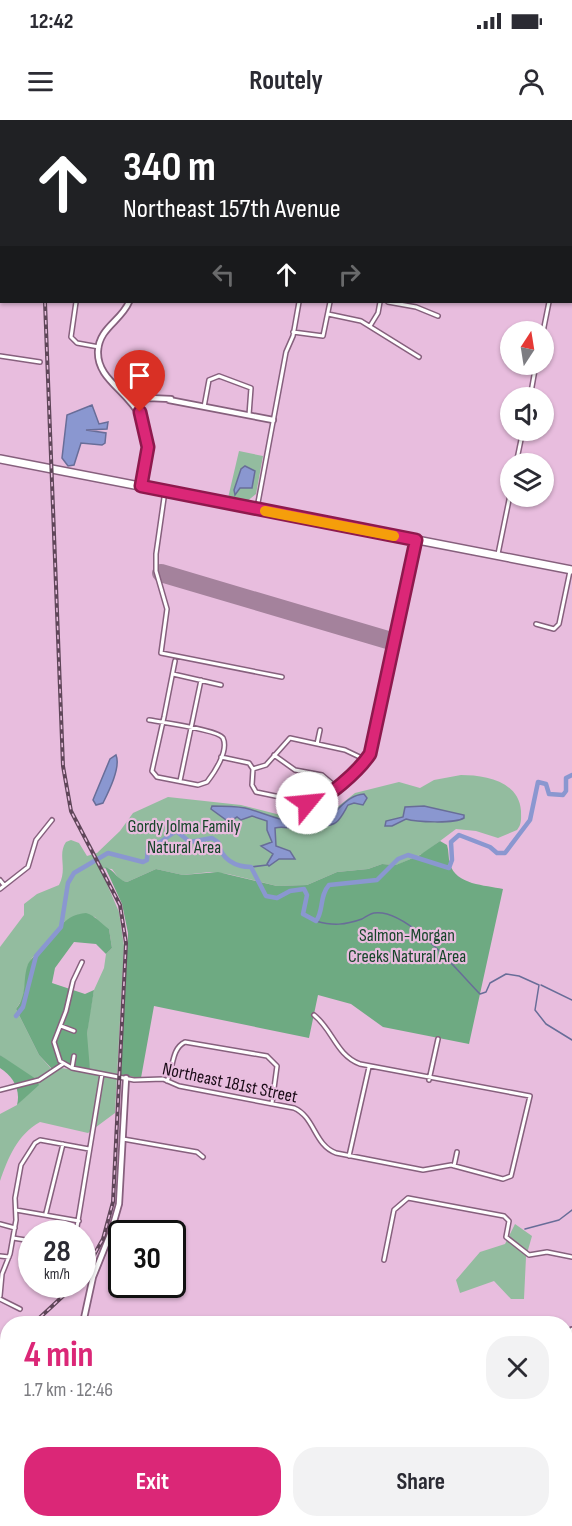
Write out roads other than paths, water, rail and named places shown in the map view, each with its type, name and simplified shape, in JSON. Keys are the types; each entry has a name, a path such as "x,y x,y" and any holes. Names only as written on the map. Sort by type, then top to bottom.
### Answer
{"main road":[{"path":"0,459 571,569"}],"street":[{"path":"76,303 72,338 77,343 99,347"},
{"path":"128,303 122,314 106,329 99,347 99,360 103,372 133,404 143,419 148,442 147,460 141,486"},
{"path":"257,509 286,352 294,332 299,303"},
{"path":"294,332 323,336 330,303"},
{"path":"370,326 378,313 380,303"},
{"path":"394,303 416,307 438,316"},
{"path":"545,321 549,303"},
{"path":"328,314 361,321 419,357"},
{"path":"0,356 40,362"},
{"path":"204,407 208,382 212,377 227,378 252,390 249,415"},
{"path":"133,404 149,398 169,400 273,420"},
{"path":"165,491 155,564 167,609 161,652 164,655 282,677"},
{"path":"498,555 508,507"},
{"path":"221,757 249,763 254,769 254,790 312,803 336,787 366,760 373,746 416,540"},
{"path":"536,624 554,629 560,624 571,569"},
{"path":"149,720 163,722 191,728 222,737 221,757 204,784 180,782 153,774 163,722 176,661"},
{"path":"173,674 221,684"},
{"path":"180,782 201,680"},
{"path":"317,744 320,729"},
{"path":"254,769 264,766 288,739 345,750 366,760"},
{"path":"274,755 295,770 322,775 336,787"},
{"path":"0,889 28,867 36,840 52,820"},
{"path":"0,880 4,885"},
{"path":"0,1090 39,1080 63,1064 54,1045 72,981 81,962"},
{"path":"314,1015 344,1055 369,1066 530,1096 512,1176 503,1179 454,1166 457,1152"},
{"path":"61,1026 74,1031"},
{"path":"430,1079 438,1039"},
{"path":"167,1081 172,1070 175,1051 185,1042 267,1056 277,1066 272,1104"},
{"path":"72,1068 74,1056"},
{"name":"Northeast 181st Street","path":"63,1064 72,1068 126,1078 167,1081 179,1086 301,1111 327,1149 349,1156 381,1160 423,1170 454,1166"},
{"path":"349,1156 369,1066"},
{"path":"79,1220 102,1074"},
{"path":"85,1316 93,1277 116,1215 126,1078"},
{"path":"123,1139 197,1152 203,1157"},
{"path":"20,1309 0,1298 2,1274 9,1257 15,1228 15,1198 21,1165 37,1141 90,1149"},
{"path":"46,1213 63,1144"},
{"path":"384,1260 396,1206 408,1198 504,1216 509,1221 507,1237 525,1253 532,1255 547,1252 572,1257"},
{"path":"16,1210 46,1213 75,1220"},
{"path":"0,1224 15,1228"},
{"path":"13,1238 18,1239"},
{"path":"0,1256 9,1257"}],"water":[{"path":"92,405 99,424 108,422 107,429 86,430 106,433 105,443 102,445 81,443 74,465 68,466 62,458 67,415"},
{"path":"245,466 255,471 252,488 240,488 235,495 234,490 241,469"},
{"path":"116,755 117,766 111,786 103,803 96,805 93,800 110,759"},
{"path":"364,794 367,798 363,805 354,803 348,805 334,824 319,825 314,831 275,828 276,846 290,851 295,859 279,859 269,866 267,864 273,854 261,846 272,842 267,830 267,821 252,816 241,820 237,817 229,822 211,809 212,806 241,807 280,819 307,823 324,820 351,798"},
{"path":"424,806 464,815 464,818 444,822 406,819 392,826 385,826 386,821 403,817 405,807"}],"waterway":[{"path":"16,1016 23,1007 36,956 61,927 68,883 74,873 108,853 143,862 147,860 148,846 159,843 176,831 190,842 212,838 218,842 222,853 234,864 251,867 266,896 277,898 290,891 304,889 307,895 303,914 316,921 329,885 377,880 398,859 408,855 449,868 452,860 451,842 459,835 490,847 497,853 505,853 530,820 538,782 546,784 549,794 563,795 566,791 566,778 572,775"},
{"path":"251,867 267,865"},
{"path":"316,921 344,924 374,913 387,914 417,931 480,994 486,992 490,983 506,974 519,976 539,985 535,1010 546,1024 572,1040"},
{"path":"541,985 572,1000"},
{"path":"525,1229 559,1220 572,1210"}],"railway":[{"path":"45,303 63,766 71,811 120,905 126,943 113,1202 103,1239 96,1251"},
{"path":"42,1316 61,1298"}],"park label":[{"name":"Gordy Jolma Family Natural Area","path":"184,836"},
{"name":"Salmon-Morgan Creeks Natural Area","path":"407,945"}]}
